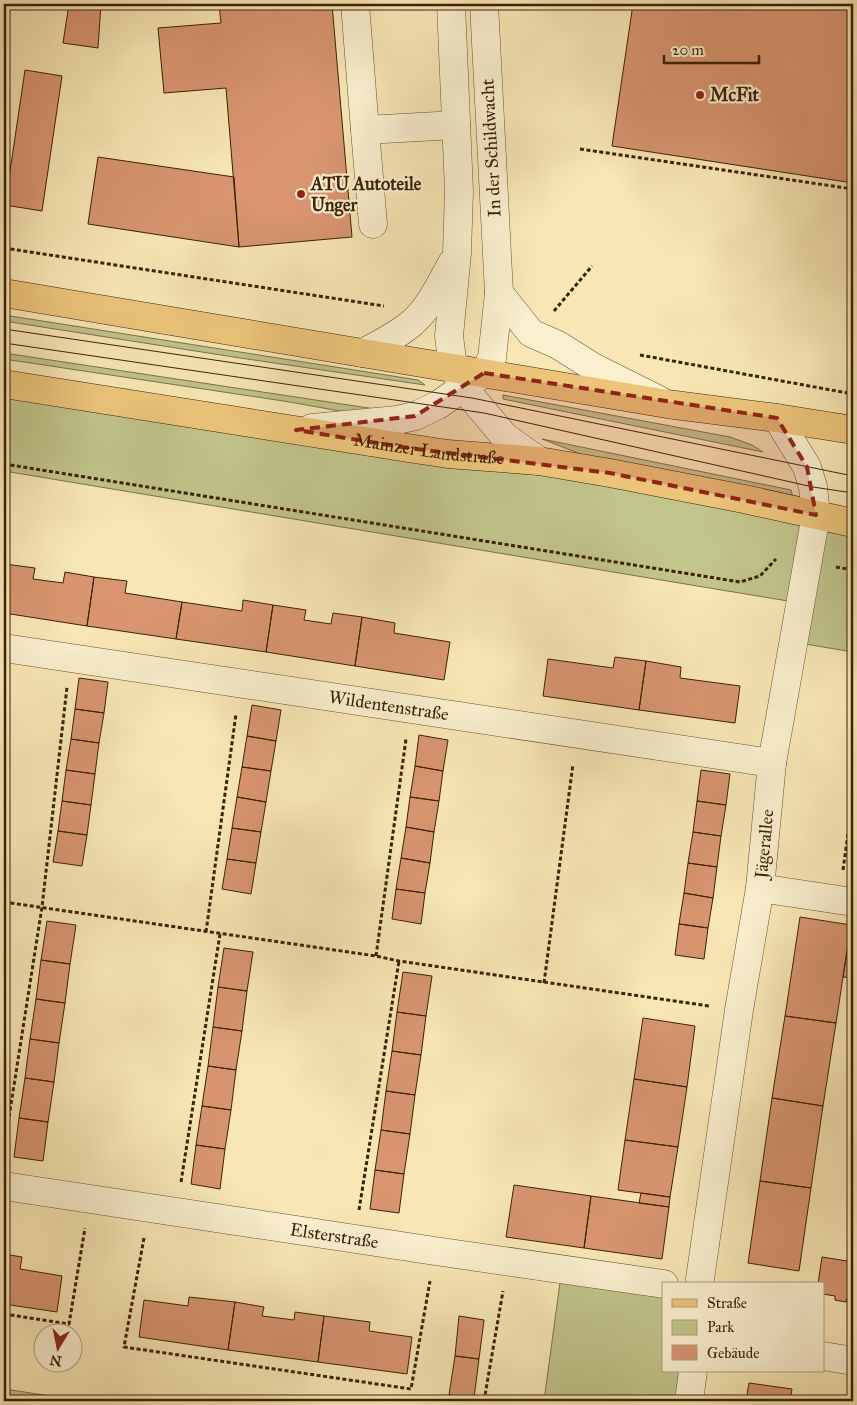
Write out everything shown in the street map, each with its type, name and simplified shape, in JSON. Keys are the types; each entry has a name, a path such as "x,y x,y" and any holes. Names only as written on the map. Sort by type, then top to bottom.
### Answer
{"main road":[{"path":"4,293 362,353 467,376 853,430"},
{"name":"Mainzer Landstraße","path":"4,384 448,454 539,461 670,484 853,523"}],"street":[{"path":"355,4 373,224"},
{"name":"In der Schildwacht","path":"451,4 459,191 457,253 450,336 467,376 472,398 505,437 539,461"},
{"name":"In der Schildwacht","path":"467,376 492,358 499,293 484,4"},
{"path":"365,130 456,125"},
{"name":"In der Schildwacht","path":"362,353 394,336 413,322 435,294 457,253"},
{"path":"499,293 531,333 558,345 593,367 667,404"},
{"path":"296,430 414,416 438,405 467,376"},
{"name":"Jägerallee","path":"699,1282 739,1010 760,888 772,763 816,515 813,487 807,467 777,418"},
{"name":"Wildentenstraße","path":"4,648 772,763"},
{"path":"760,888 846,901"},
{"name":"Elsterstraße","path":"4,1186 662,1284"},
{"path":"824,1356 853,1361"},
{"path":"689,1401 694,1372"}],"path":[{"path":"580,149 853,190"},
{"path":"548,318 592,266"},
{"path":"4,464 740,582 760,576 778,558 853,570"},
{"path":"4,1149 42,907 70,659"},
{"path":"206,932 240,683"},
{"path":"376,956 411,708"},
{"path":"544,983 577,734"},
{"path":"846,901 853,798"},
{"path":"4,902 376,956 544,983 739,1010"},
{"path":"176,1212 220,934"},
{"path":"354,1239 400,961"},
{"path":"4,1314 70,1324 90,1199"},
{"path":"149,1208 124,1347 411,1389 435,1251"},
{"path":"484,1401 508,1262"}],"highlighted area":[{"path":"484,373 777,418 807,467 816,515 610,473 408,448 296,430 415,416"}],"green space":[{"path":"4,315 418,380 425,385 4,321"},
{"path":"4,353 395,412 356,414 290,402 4,359"},
{"path":"4,384 853,523 853,652 793,642 800,603 4,471"},
{"path":"503,395 730,437 752,445 763,452 503,399"},
{"path":"542,439 791,490 793,497 583,455"},
{"path":"561,1275 662,1290 662,1372 687,1372 682,1401 544,1401"},
{"path":"4,1389 85,1401 4,1401"}],"building":[{"path":"69,4 101,4 98,48 63,43"},
{"path":"219,4 332,4 352,237 239,247 226,88 164,93 158,28 221,23"},
{"path":"633,4 853,4 853,183 612,146"},
{"path":"25,70 62,76 42,211 5,205"},
{"path":"98,157 234,177 239,247 88,224"},
{"path":"5,564 35,568 33,579 63,583 65,572 94,577 87,626 4,613"},
{"path":"94,577 127,581 125,593 182,602 176,639 87,626"},
{"path":"243,600 273,605 266,652 176,639 182,602 242,611"},
{"path":"273,605 306,610 304,620 331,624 333,613 362,617 355,666 266,652"},
{"path":"362,617 395,623 394,633 450,642 444,680 355,666"},
{"path":"615,657 646,661 639,710 543,696 548,659 613,668"},
{"path":"646,661 681,667 680,678 740,686 735,723 639,710"},
{"path":"79,678 108,682 104,713 75,709"},
{"path":"252,705 281,710 276,741 247,736"},
{"path":"75,709 104,713 99,743 71,739"},
{"path":"419,735 448,740 443,771 415,766"},
{"path":"247,736 276,741 271,771 242,767"},
{"path":"71,739 99,743 95,774 66,770"},
{"path":"415,766 443,771 439,801 410,797"},
{"path":"242,767 271,771 266,802 237,797"},
{"path":"66,770 95,774 91,805 62,801"},
{"path":"701,770 730,774 726,805 697,801"},
{"path":"237,797 266,802 261,832 232,828"},
{"path":"410,797 439,801 434,832 406,827"},
{"path":"62,801 91,805 87,835 58,831"},
{"path":"697,801 726,805 721,836 693,832"},
{"path":"406,827 434,832 430,863 401,858"},
{"path":"232,828 261,832 256,863 227,859"},
{"path":"58,831 87,835 82,866 53,862"},
{"path":"693,832 721,836 717,867 688,863"},
{"path":"401,858 430,863 425,893 396,889"},
{"path":"227,859 256,863 251,894 222,889"},
{"path":"688,863 717,867 713,898 684,893"},
{"path":"396,889 425,893 421,924 392,919"},
{"path":"684,893 713,898 708,928 679,924"},
{"path":"800,917 851,925 836,1023 785,1016"},
{"path":"47,921 76,925 70,964 41,960"},
{"path":"679,924 708,928 704,959 675,955"},
{"path":"851,925 853,925 853,978 843,977"},
{"path":"224,948 253,952 247,991 218,987"},
{"path":"41,960 70,964 65,1003 36,999"},
{"path":"403,972 432,976 426,1016 397,1012"},
{"path":"218,987 247,991 242,1031 213,1027"},
{"path":"36,999 65,1003 59,1043 30,1039"},
{"path":"397,1012 426,1016 421,1055 392,1051"},
{"path":"785,1016 836,1023 823,1106 772,1098"},
{"path":"643,1018 695,1026 687,1087 634,1079"},
{"path":"213,1027 242,1031 236,1070 208,1066"},
{"path":"30,1039 59,1043 54,1082 25,1078"},
{"path":"392,1051 421,1055 415,1095 386,1091"},
{"path":"208,1066 236,1070 231,1110 202,1106"},
{"path":"25,1078 54,1082 48,1122 19,1118"},
{"path":"634,1079 687,1087 678,1147 625,1140"},
{"path":"386,1091 415,1095 410,1134 381,1130"},
{"path":"772,1098 823,1106 811,1188 760,1181"},
{"path":"202,1106 231,1110 225,1149 196,1145"},
{"path":"19,1118 48,1122 43,1161 14,1157"},
{"path":"381,1130 410,1134 404,1174 375,1170"},
{"path":"625,1140 678,1147 670,1197 618,1190"},
{"path":"196,1145 225,1149 220,1189 191,1184"},
{"path":"375,1170 404,1174 399,1213 370,1209"},
{"path":"760,1181 811,1188 799,1271 748,1263"},
{"path":"514,1185 591,1196 584,1248 506,1237"},
{"path":"641,1193 670,1197 669,1207 639,1203"},
{"path":"591,1196 669,1207 662,1259 584,1248"},
{"path":"4,1254 22,1257 20,1269 62,1276 57,1312 4,1304"},
{"path":"822,1257 853,1262 853,1299 847,1298 846,1302 835,1300 835,1296 824,1294 824,1282 818,1282"},
{"path":"189,1297 235,1302 228,1350 139,1337 144,1300 188,1306"},
{"path":"235,1302 264,1307 262,1316 294,1320 295,1312 324,1316 318,1362 228,1350"},
{"path":"324,1316 370,1322 369,1331 412,1337 407,1374 318,1362"},
{"path":"459,1316 484,1320 479,1359 455,1356"},
{"path":"455,1356 479,1359 474,1398 449,1395"},
{"path":"749,1383 792,1389 790,1401 746,1401"},
{"path":"449,1395 474,1398 474,1401 449,1401"}],"tram line":[{"path":"4,329 472,398 853,476"},
{"path":"4,343 484,413 813,487 853,493"}],"place":[{"name":"McFit","path":"700,95"},
{"name":"ATU Autoteile Unger","path":"301,194"}]}
